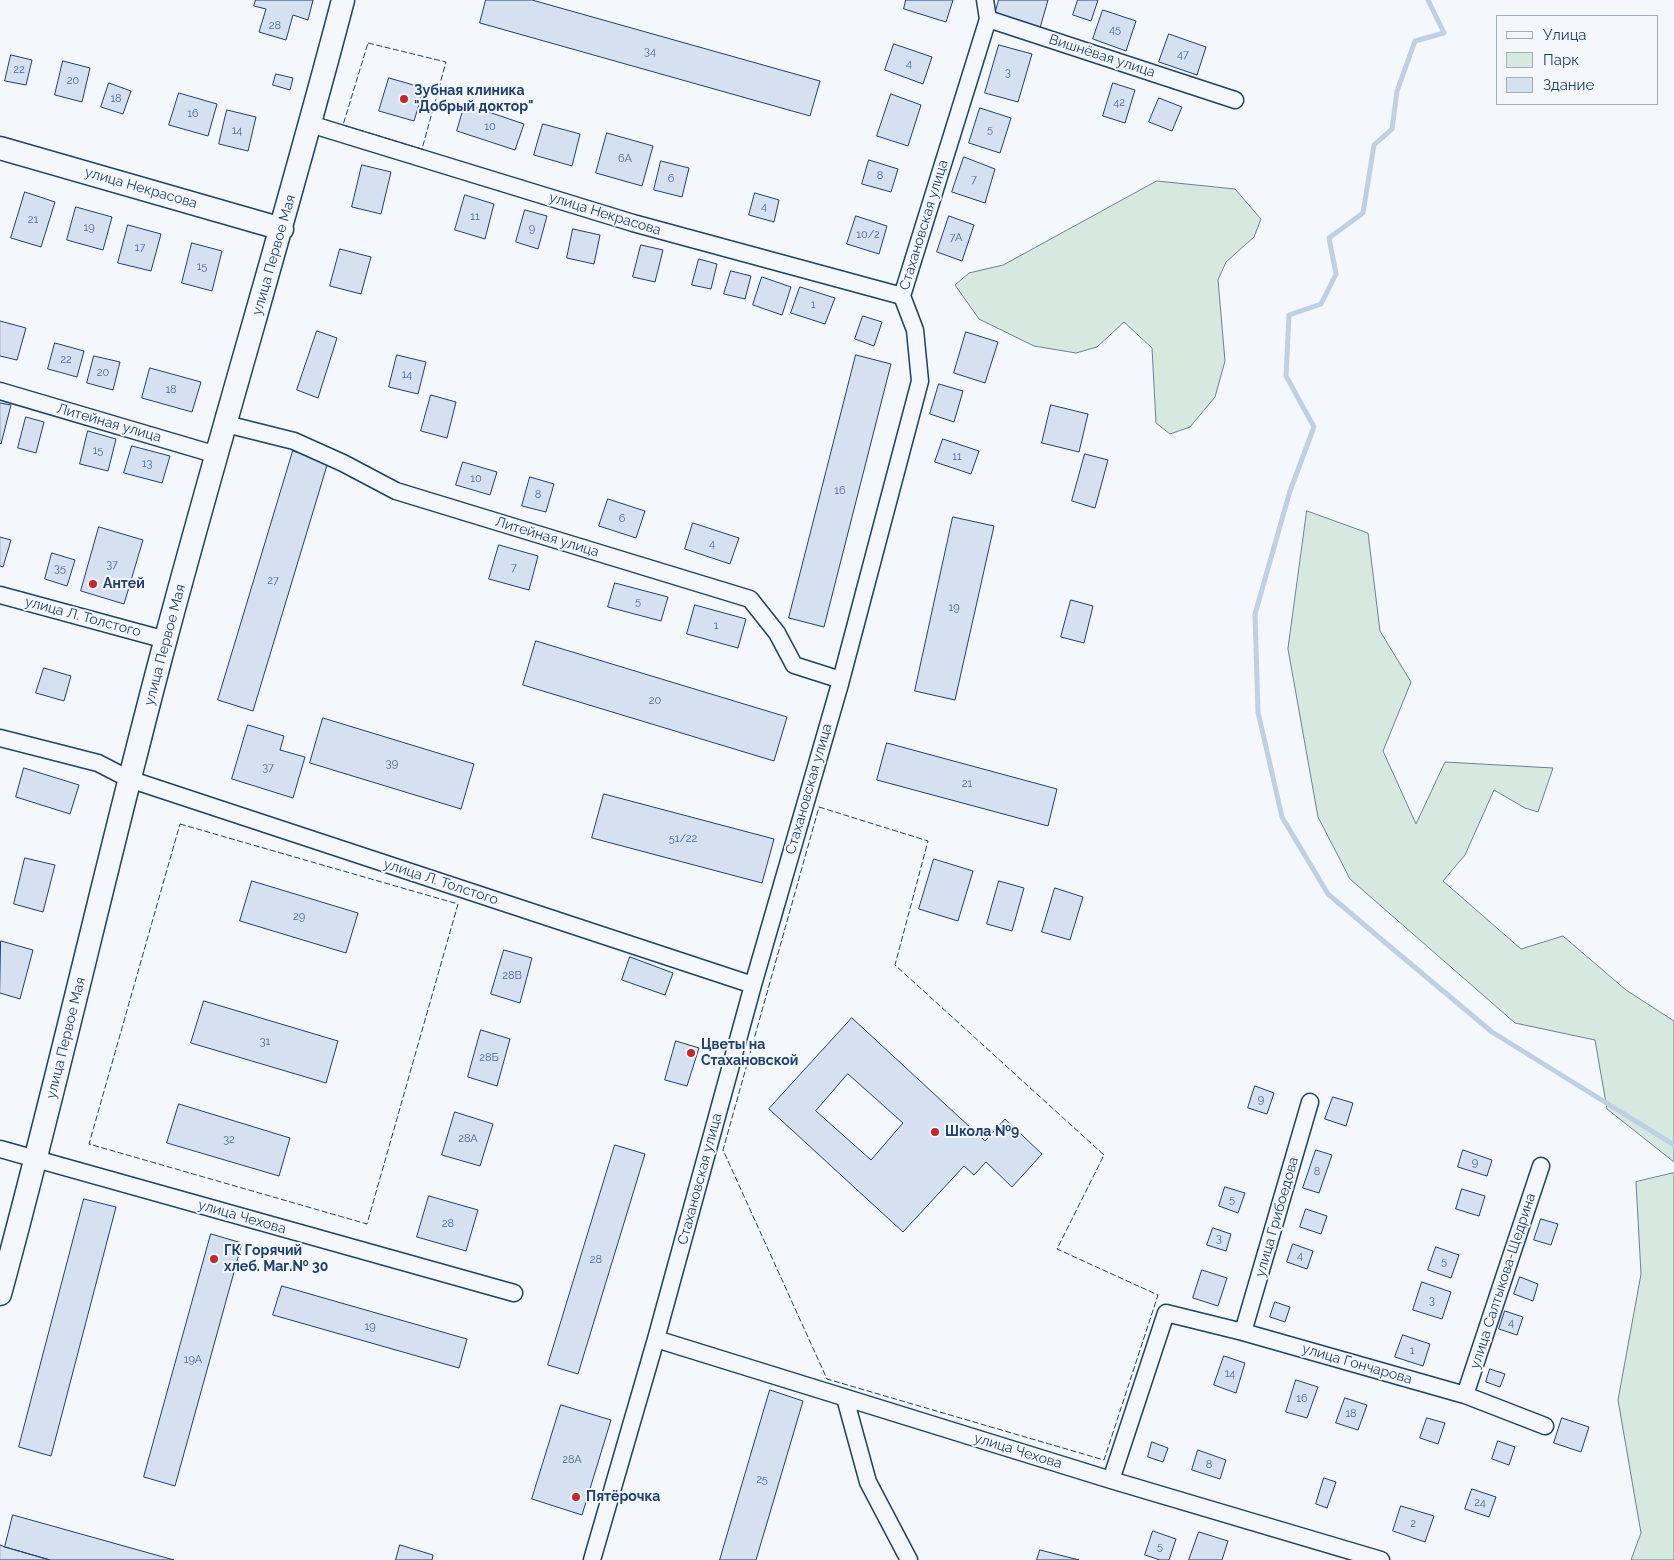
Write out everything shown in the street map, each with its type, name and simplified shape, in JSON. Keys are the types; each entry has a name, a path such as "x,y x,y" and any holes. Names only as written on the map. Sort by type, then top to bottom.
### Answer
{"street":[{"name":"улица Первое Мая","path":"0,1294 37,1159 166,640 282,229 343,0"},
{"path":"985,0 988,19"},
{"name":"Вишнёвая улица","path":"988,19 1235,100"},
{"name":"Стахановская улица","path":"592,1560 656,1339 753,985 841,680 920,381 915,330 902,296 988,19"},
{"name":"улица Некрасова","path":"310,124 633,223 902,296"},
{"name":"улица Некрасова","path":"0,148 282,229"},
{"name":"Литейная улица","path":"0,391 217,455"},
{"name":"Литейная улица","path":"226,424 294,441 343,463 396,491 750,598 777,633 794,665 841,680"},
{"name":"улица Л. Толстого","path":"0,595 166,640"},
{"name":"улица Л. Толстого","path":"0,738 98,763 130,779 753,985"},
{"name":"улица Грибоедова","path":"1244,1332 1310,1102"},
{"name":"улица Чехова","path":"0,1149 514,1292"},
{"name":"улица Салтыкова-Щедрина","path":"1466,1395 1541,1166"},
{"name":"улица Гончарова","path":"1112,1480 1166,1313 1244,1332 1466,1395 1545,1426"},
{"name":"улица Чехова","path":"656,1339 1112,1480 1381,1560"},
{"path":"845,1398 868,1482 909,1560"}],"green space":[{"path":"1157,181 1235,189 1261,219 1254,237 1226,262 1218,280 1225,361 1215,397 1190,427 1170,434 1156,423 1152,348 1124,322 1097,347 1076,353 1034,346 979,319 955,285 969,273 1003,265"},
{"path":"1307,511 1368,533 1380,631 1411,682 1383,751 1416,824 1445,762 1553,768 1538,812 1525,808 1494,790 1465,855 1443,881 1521,949 1563,936 1626,990 1674,1021 1674,1162 1607,1109 1595,1040 1515,1023 1350,879 1318,817 1288,649"},
{"path":"1674,1173 1674,1560 1631,1560 1641,1533 1618,1400 1641,1274 1636,1182"}],"building":[{"path":"256,0 313,0 308,20 293,15 286,40 259,32 266,9 254,6"},
{"path":"486,0 532,0 820,81 810,116 480,23"},
{"path":"906,0 953,0 946,22 904,9"},
{"path":"999,0 1048,0 1040,28 995,14"},
{"path":"1078,0 1098,0 1091,21 1073,15"},
{"path":"1103,10 1136,21 1126,51 1093,39"},
{"path":"1169,34 1206,47 1197,75 1159,62"},
{"path":"894,44 932,57 923,84 885,70"},
{"path":"999,45 1032,54 1018,102 985,93"},
{"path":"11,55 32,60 26,85 5,81"},
{"path":"63,61 90,68 82,102 55,95"},
{"path":"276,74 293,78 290,90 273,85"},
{"path":"389,78 424,88 414,121 379,111"},
{"path":"109,83 131,91 123,114 101,107"},
{"path":"1113,83 1135,90 1125,123 1103,116"},
{"path":"179,93 217,104 208,136 169,125"},
{"path":"891,94 921,105 908,146 877,136"},
{"path":"1159,98 1182,107 1172,131 1149,122"},
{"path":"465,104 524,124 515,150 457,131"},
{"path":"980,108 1011,118 1000,153 969,143"},
{"path":"227,110 256,117 248,151 219,144"},
{"path":"543,124 580,134 572,166 534,155"},
{"path":"607,133 653,146 642,186 596,173"},
{"path":"964,157 995,169 985,203 952,192"},
{"path":"869,160 898,169 891,192 862,184"},
{"path":"661,161 689,168 682,197 654,190"},
{"path":"362,165 391,172 381,214 352,207"},
{"path":"25,192 55,202 41,247 11,238"},
{"path":"755,193 779,200 774,222 749,215"},
{"path":"465,195 494,204 485,239 455,230"},
{"path":"76,207 112,217 103,250 67,240"},
{"path":"525,210 547,216 538,249 516,242"},
{"path":"856,216 887,226 879,254 847,244"},
{"path":"949,216 974,225 962,261 937,252"},
{"path":"128,225 161,234 151,271 118,263"},
{"path":"573,229 600,235 594,264 567,258"},
{"path":"192,243 222,251 212,291 182,283"},
{"path":"641,245 663,250 655,282 633,277"},
{"path":"340,249 371,257 361,294 330,286"},
{"path":"699,259 717,264 711,289 692,285"},
{"path":"731,271 751,276 745,299 724,294"},
{"path":"762,277 791,287 782,315 753,305"},
{"path":"800,287 835,298 825,324 791,313"},
{"path":"863,316 882,322 874,346 855,339"},
{"path":"0,321 26,328 17,360 0,356"},
{"path":"317,331 337,338 318,398 297,390"},
{"path":"966,332 998,342 985,383 954,373"},
{"path":"55,343 84,351 77,377 48,369"},
{"path":"397,355 426,362 418,394 389,387"},
{"path":"856,355 891,364 824,627 789,618"},
{"path":"94,356 120,362 113,390 87,383"},
{"path":"150,368 201,382 192,412 142,398"},
{"path":"939,384 963,391 954,422 930,414"},
{"path":"431,395 456,402 447,438 421,431"},
{"path":"0,403 11,405 1,444 0,443"},
{"path":"1051,405 1088,414 1079,452 1042,443"},
{"path":"26,417 44,422 36,453 18,448"},
{"path":"88,431 116,439 108,471 80,464"},
{"path":"943,439 979,451 971,474 935,462"},
{"path":"132,446 170,456 162,483 124,473"},
{"path":"293,451 328,462 253,711 218,700"},
{"path":"1085,454 1108,460 1095,508 1072,501"},
{"path":"463,462 497,472 490,495 456,485"},
{"path":"530,477 554,484 546,512 522,506"},
{"path":"608,499 645,511 636,538 599,526"},
{"path":"953,517 994,526 955,700 915,691"},
{"path":"693,523 739,538 730,564 685,549"},
{"path":"99,527 143,540 124,604 81,591"},
{"path":"0,537 11,540 3,567 0,566"},
{"path":"499,545 538,556 529,590 489,579"},
{"path":"52,553 75,560 67,586 45,579"},
{"path":"615,583 668,597 661,621 608,607"},
{"path":"1071,600 1093,606 1084,643 1061,637"},
{"path":"695,605 746,619 738,648 687,634"},
{"path":"536,641 787,717 774,761 523,685"},
{"path":"44,668 71,676 64,701 36,693"},
{"path":"323,718 474,764 461,809 310,763"},
{"path":"248,725 284,736 280,750 305,757 293,798 232,779"},
{"path":"887,743 1057,789 1048,826 877,780"},
{"path":"24,768 79,785 70,814 16,797"},
{"path":"604,794 774,839 762,883 592,838"},
{"path":"25,858 55,865 43,912 14,904"},
{"path":"934,859 973,871 958,921 919,909"},
{"path":"252,881 358,913 346,953 240,921"},
{"path":"999,881 1024,888 1012,931 987,924"},
{"path":"1055,888 1083,897 1070,940 1042,932"},
{"path":"1,941 33,950 20,999 0,993"},
{"path":"504,950 532,958 520,1003 491,994"},
{"path":"630,957 673,973 665,995 622,980"},
{"path":"204,1001 338,1041 326,1083 191,1043"},
{"name":"Школа №9","path":"852,1018 985,1141 1005,1119 1042,1154 1012,1187 986,1162 974,1175 964,1166 903,1232 769,1109","holes":["848,1074 903,1123 871,1160 816,1111"]},
{"path":"481,1030 510,1039 497,1086 468,1077"},
{"path":"676,1041 699,1048 687,1086 665,1080"},
{"path":"1255,1086 1274,1093 1267,1114 1248,1108"},
{"path":"1333,1097 1353,1103 1346,1126 1325,1119"},
{"path":"179,1104 290,1138 279,1176 167,1143"},
{"path":"455,1112 493,1124 480,1166 442,1155"},
{"path":"615,1145 645,1154 578,1374 548,1365"},
{"path":"1316,1150 1332,1155 1319,1193 1303,1188"},
{"path":"1463,1150 1492,1160 1487,1176 1458,1167"},
{"path":"1225,1187 1245,1193 1238,1213 1219,1206"},
{"path":"1462,1189 1485,1196 1479,1216 1456,1209"},
{"path":"429,1196 478,1210 466,1251 417,1237"},
{"path":"84,1199 116,1207 51,1456 19,1447"},
{"path":"1306,1209 1327,1216 1321,1234 1300,1227"},
{"path":"1541,1219 1558,1224 1551,1245 1534,1240"},
{"path":"1213,1228 1231,1234 1226,1251 1207,1245"},
{"path":"211,1234 242,1243 175,1486 144,1477"},
{"path":"1293,1244 1313,1251 1307,1269 1287,1262"},
{"path":"1436,1247 1459,1255 1451,1278 1428,1270"},
{"path":"1202,1270 1227,1278 1218,1306 1193,1298"},
{"path":"1520,1277 1538,1284 1533,1301 1514,1294"},
{"path":"1422,1282 1451,1292 1442,1319 1413,1310"},
{"path":"282,1286 467,1339 459,1368 273,1315"},
{"path":"1275,1302 1290,1307 1285,1322 1270,1317"},
{"path":"1505,1311 1523,1317 1517,1335 1499,1329"},
{"path":"1403,1335 1430,1344 1423,1366 1395,1357"},
{"path":"1224,1356 1245,1363 1236,1393 1214,1385"},
{"path":"1490,1369 1505,1374 1500,1387 1486,1382"},
{"path":"1296,1380 1318,1387 1307,1418 1286,1412"},
{"path":"770,1390 803,1401 756,1560 720,1560"},
{"path":"1345,1398 1367,1405 1358,1430 1336,1423"},
{"path":"561,1405 611,1420 582,1515 532,1499"},
{"path":"1427,1418 1445,1423 1438,1444 1420,1438"},
{"path":"1562,1418 1589,1427 1581,1452 1554,1443"},
{"path":"1498,1441 1515,1447 1509,1465 1492,1459"},
{"path":"1152,1442 1168,1448 1163,1462 1148,1457"},
{"path":"1198,1450 1226,1460 1220,1479 1192,1470"},
{"path":"1324,1478 1336,1482 1327,1508 1316,1504"},
{"path":"1472,1489 1496,1497 1489,1517 1465,1509"},
{"path":"1401,1506 1434,1516 1425,1542 1393,1531"},
{"path":"13,1515 174,1560 50,1560 5,1547"},
{"path":"1153,1531 1176,1539 1169,1560 1160,1560 1145,1555"},
{"path":"1199,1532 1228,1541 1222,1560 1189,1560"},
{"path":"0,1545 5,1547 50,1560 0,1560"},
{"path":"400,1545 433,1555 432,1560 396,1560"},
{"path":"1040,1550 1079,1560 1037,1560"}],"waterway":[{"path":"1428,0 1444,33 1415,41 1397,91 1392,129 1374,145 1363,213 1329,238 1336,274 1321,304 1289,315 1286,376 1314,427 1290,491 1255,614 1258,712 1282,817 1328,894 1492,1032 1674,1145"}],"fence":[{"path":"368,43 446,62 422,149 343,125 368,43"},
{"path":"819,807 928,841 895,965 1104,1155 1057,1249 1158,1295 1104,1460 827,1379 723,1150 819,807"},
{"path":"180,824 458,904 367,1224 89,1144 180,824"}],"place":[{"name":"Зубная клиника \"Добрый доктор\"","path":"404,99"},
{"name":"Антей","path":"93,584"},
{"name":"Цветы на Стахановской","path":"691,1053"},
{"name":"Школа №9","path":"935,1132"},
{"name":"ГК Горячий хлеб. Маг.№ 30","path":"214,1259"},
{"name":"Пятёрочка","path":"576,1497"}]}
